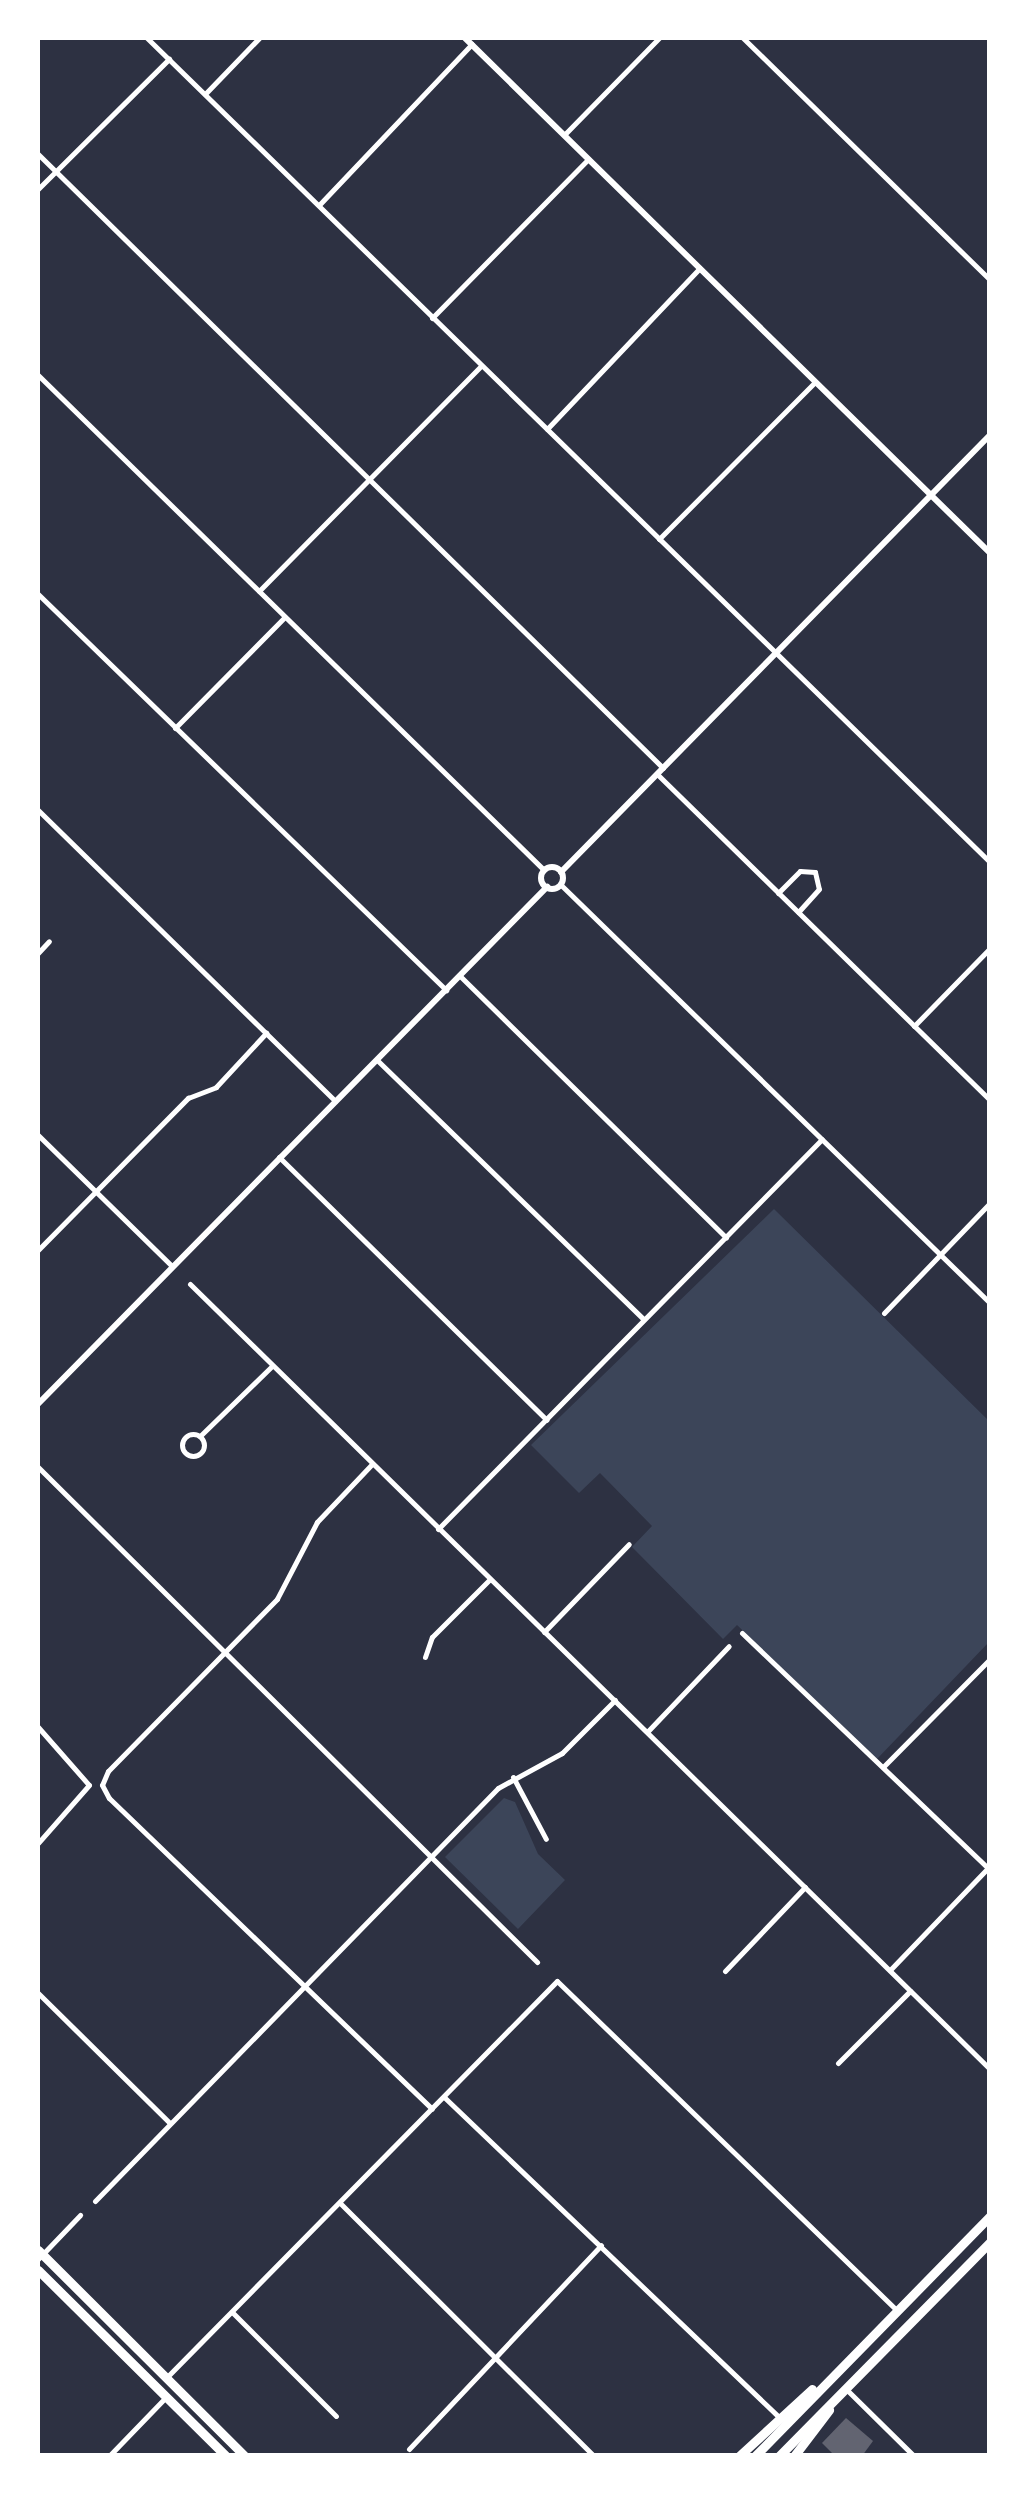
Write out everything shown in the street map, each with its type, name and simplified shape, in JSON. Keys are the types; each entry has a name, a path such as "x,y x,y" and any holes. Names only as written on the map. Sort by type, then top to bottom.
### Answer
{"highway":[{"path":"755,2456 990,2216"},
{"path":"779,2456 990,2242"},
{"path":"39,2255 245,2456"},
{"path":"38,2270 226,2456"},
{"path":"739,2456 859,2348"},
{"path":"166,2378 166,2397"},
{"path":"794,2456 846,2388"}],"street":[{"path":"147,38 990,862"},
{"path":"205,94 259,38"},
{"path":"465,38 990,553"},
{"path":"564,135 658,38"},
{"path":"743,38 990,280"},
{"path":"318,205 472,44"},
{"path":"38,189 169,59"},
{"path":"38,154 990,1100"},
{"path":"432,318 588,159"},
{"path":"547,428 700,268"},
{"path":"258,591 480,366"},
{"path":"38,375 544,870 561,872"},
{"path":"658,538 815,382"},
{"path":"990,435 561,872 561,885 990,1304"},
{"path":"38,594 446,990"},
{"path":"175,728 285,617"},
{"path":"38,810 335,1100"},
{"path":"544,870 546,887"},
{"path":"778,893 800,871 815,872 819,889 798,912"},
{"path":"38,1404 546,887 561,885"},
{"path":"38,953 49,941"},
{"path":"914,1026 990,948"},
{"path":"460,976 726,1237"},
{"path":"38,1250 188,1098 216,1087 266,1033"},
{"path":"377,1060 644,1320"},
{"path":"38,1135 172,1266"},
{"path":"438,1530 822,1139"},
{"path":"279,1157 547,1420"},
{"path":"884,1313 990,1203"},
{"path":"190,1284 990,2069"},
{"path":"200,1436 202,1453 187,1455 184,1438 200,1436 272,1366"},
{"path":"372,1464 317,1522 278,1599 102,1784 432,2109"},
{"path":"38,1467 537,1962"},
{"path":"544,1632 629,1544"},
{"path":"425,1657 432,1638 489,1580"},
{"path":"742,1633 989,1869 890,1970"},
{"path":"648,1731 729,1646"},
{"path":"883,1767 990,1658"},
{"path":"95,2201 430,1856 513,1777 562,1753 615,1700"},
{"path":"38,1727 89,1785 38,1843"},
{"path":"513,1777 546,1839"},
{"path":"724,1972 805,1887"},
{"path":"166,2378 557,1981 896,2310"},
{"path":"838,2063 910,1991"},
{"path":"38,1993 168,2122"},
{"path":"444,2096 779,2418"},
{"path":"340,2203 594,2456"},
{"path":"39,2255 80,2216"},
{"path":"409,2449 601,2245"},
{"path":"232,2312 336,2416"},
{"path":"846,2388 914,2456"},
{"path":"109,2456 166,2397"}],"shaded area":[{"path":"774,1209 989,1421 989,1642 877,1759 737,1625 723,1639 632,1547 652,1526 600,1473 579,1493 531,1445"},
{"path":"504,1798 515,1802 538,1854 565,1880 518,1929 445,1857"}],"building":[{"path":"846,2418 873,2441 862,2456 835,2456 822,2443"}]}
